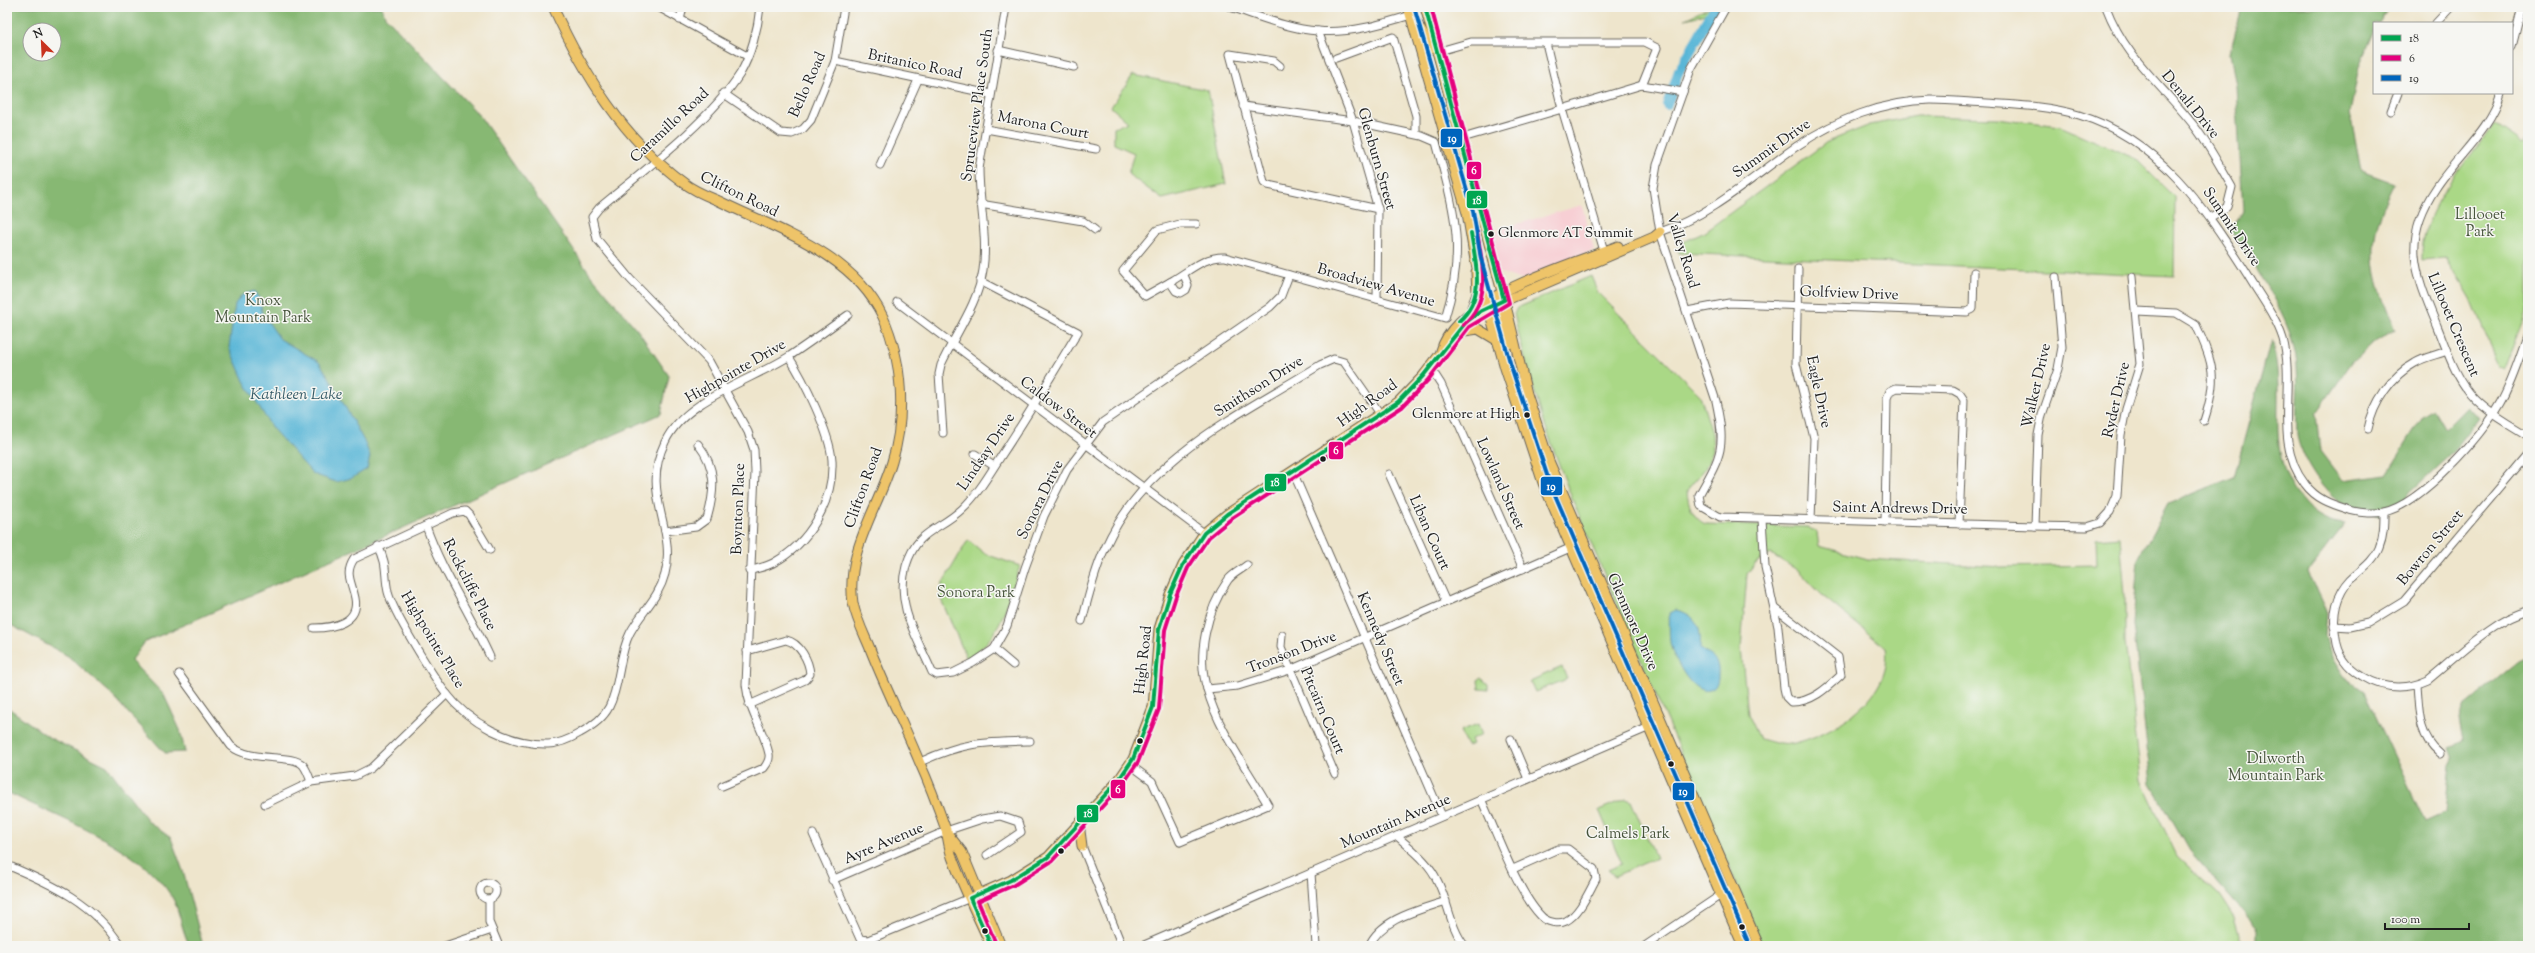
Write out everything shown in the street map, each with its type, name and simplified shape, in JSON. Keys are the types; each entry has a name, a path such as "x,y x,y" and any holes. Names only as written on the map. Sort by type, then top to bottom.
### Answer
{"main road":[{"name":"Clifton Road","path":"553,7 570,44 595,87 629,133 655,160 686,185 790,235 836,261 865,290 885,322 894,355 901,392 898,429 892,461 858,544 853,573 853,602 877,667 920,762 946,831 952,856 991,946"},
{"path":"1425,7 1495,271 1495,300"},
{"path":"1410,11 1420,26 1441,72"},
{"path":"1410,11 1467,213 1492,293 1527,394"},
{"path":"1467,213 1475,260 1476,294 1471,310"},
{"name":"Summit Drive","path":"1524,288 1604,251 1652,232 1660,232"},
{"name":"Summit Drive","path":"1495,300 1654,238 1660,232"},
{"path":"1475,260 1495,300"},
{"path":"1495,271 1508,283 1524,288 1512,303 1508,314"},
{"name":"High Road","path":"1441,351 1444,339 1471,310 1495,300"},
{"name":"High Road","path":"970,898 1011,880 1048,857 1083,821 1118,781 1129,764 1153,707 1159,629 1170,594 1183,565 1204,533 1227,514 1381,414 1410,391 1456,333 1473,316 1495,300"},
{"name":"Glenmore Drive","path":"1495,300 1508,314 1527,394 1549,461 1572,519 1693,791 1758,946"},
{"name":"Glenmore Drive","path":"1495,300 1498,342 1531,448 1570,548 1743,946"},
{"path":"1456,333 1478,329 1498,342"},
{"path":"1649,727 1666,746 1693,791"},
{"path":"1082,846 1080,831 1083,821"},
{"name":"Clifton Road","path":"946,831 962,852 1001,946"},
{"path":"1720,895 1731,901 1758,946"}],"street":[{"path":"658,7 747,56"},
{"path":"680,20 683,7"},
{"name":"Caramillo Road","path":"599,208 655,160 708,111 740,73 756,35 760,7"},
{"name":"Bello Road","path":"723,93 781,133 792,134 803,129 811,120 835,61 844,7"},
{"name":"Spruceview Place South","path":"944,433 939,374 941,365 972,306 983,271 984,243 980,204 979,170 990,94 1006,7"},
{"path":"1230,7 1270,20 1318,31 1351,30 1410,11"},
{"name":"Valley Road","path":"1701,506 1699,495 1714,471 1722,447 1722,426 1716,401 1660,232 1654,188 1657,165 1683,92 1701,48 1726,7"},
{"name":"Denali Drive","path":"2106,7 2115,30 2134,59 2195,127 2232,187 2227,207 2211,217"},
{"path":"2437,22 2451,7"},
{"path":"2513,43 2522,7"},
{"name":"Glenburn Street","path":"1318,31 1352,121 1378,209 1377,299"},
{"path":"1243,106 1352,121 1419,135 1416,116 1393,37 1336,58"},
{"path":"1436,52 1471,42 1645,42 1657,48 1642,85"},
{"path":"1546,43 1562,109 1604,251"},
{"path":"998,50 1074,68"},
{"path":"1280,66 1274,61 1230,54 1264,182 1268,185 1378,209"},
{"name":"Britanico Road","path":"835,61 918,80 990,94"},
{"path":"880,165 918,80"},
{"path":"1459,139 1642,85 1683,92"},
{"path":"2391,111 2398,94"},
{"name":"Lillooet Crescent","path":"2501,94 2494,112 2436,188 2418,227 2414,246 2415,268 2447,351 2466,389 2493,413 2528,436"},
{"name":"Summit Drive","path":"1660,232 1698,216 1722,201 1796,147 1825,129 1856,115 1892,104 1930,100 2038,106 2081,116 2115,131 2153,154 2186,186 2211,217 2270,312 2282,338 2287,362 2286,436 2291,460 2306,486 2324,502 2354,512 2384,512 2408,501 2434,481 2457,458 2493,413 2501,400 2528,333"},
{"name":"Marona Court","path":"986,129 1096,149"},
{"name":"Broadview Avenue","path":"1196,224 1180,224 1157,230 1123,271 1145,296 1184,275 1202,262 1217,257 1289,275 1445,318 1454,288 1457,231 1455,213 1436,142 1419,135"},
{"path":"980,204 1083,221 1095,230"},
{"name":"Boynton Place","path":"599,208 592,217 597,239 630,279 709,361 748,432 754,450 756,472 749,571 746,685 749,705 769,754 768,762 764,768 722,786"},
{"name":"Eagle Drive","path":"1798,268 1796,364 1814,438 1811,520"},
{"name":"Golfview Drive","path":"1687,311 1729,303 1967,312 1973,309 1974,272"},
{"path":"1170,282 1176,291 1181,293 1186,290 1188,285 1184,275"},
{"name":"Sonora Drive","path":"937,674 952,673 973,663 994,649 1007,626 1025,568 1044,516 1067,470 1103,422 1270,307 1280,296 1289,275"},
{"name":"Walker Drive","path":"2035,526 2038,435 2042,415 2058,369 2062,347 2056,277"},
{"name":"Ryder Drive","path":"2100,522 2110,512 2117,496 2121,435 2126,409 2140,364 2137,311 2132,277"},
{"name":"Lindsay Drive","path":"937,674 932,672 905,610 902,596 906,566 918,543 927,531 960,511 974,497 1033,407 1078,332 980,281"},
{"name":"Caldow Street","path":"897,302 1033,407 1142,489 1204,533"},
{"path":"2137,311 2176,313 2196,324 2214,373 2212,391 2204,421"},
{"name":"Highpointe Drive","path":"625,646 631,631 645,614 661,586 667,558 666,531 658,508 655,486 657,466 664,442 681,419 696,408 789,357 848,315"},
{"path":"2368,430 2371,412 2393,379 2416,362 2447,351"},
{"path":"749,571 772,564 790,552 804,538 824,506 830,486 832,461 829,442 804,386 789,357"},
{"name":"Smithson Drive","path":"1082,621 1096,569 1106,545 1142,489 1173,460 1198,440 1320,365 1334,359 1344,362 1381,414"},
{"name":"Lowland Street","path":"1430,367 1441,384 1523,569"},
{"path":"1885,522 1887,398 1890,392 1896,388 1952,390 1960,394 1964,400 1959,524"},
{"path":"666,531 696,528 707,519 714,487 712,468 706,455 698,444"},
{"path":"975,454 994,466"},
{"name":"Bowron Street","path":"2334,626 2350,627 2368,623 2404,601 2528,454"},
{"name":"Kennedy Street","path":"1293,472 1366,637 1442,816"},
{"name":"Liban Court","path":"1389,474 1446,602"},
{"name":"Saint Andrews Drive","path":"1701,506 1720,517 1762,519 2087,527 2100,522"},
{"path":"314,628 327,628 341,624 351,616 355,598 348,580 350,564 354,559 378,546 453,513 465,511 469,515 490,550"},
{"path":"2384,512 2384,530 2379,548 2368,565 2350,580 2336,602 2334,626 2337,647 2350,670 2376,684 2404,687 2417,685 2428,680 2499,624 2515,614 2528,611"},
{"path":"1762,519 1765,567 1769,590 1775,608 1784,688 1786,696 1791,702 1801,703 1823,691 1841,675 1838,657 1775,608"},
{"name":"Rockcliffe Place","path":"426,526 445,573 462,599 490,657"},
{"name":"Highpointe Place","path":"378,546 386,564 388,592 395,609 447,694 480,725 496,732 524,741 548,744 562,742 587,730 608,709 614,695 625,646"},
{"name":"Tronson Drive","path":"1207,689 1238,686 1290,670 1570,548"},
{"path":"1129,764 1152,780 1180,842 1268,805 1210,701 1202,676 1203,647 1210,617 1228,579 1247,565"},
{"name":"Pitcairn Court","path":"1282,635 1281,647 1335,774"},
{"path":"746,651 786,640 792,641 800,647 810,674 805,680 749,705"},
{"path":"994,649 1013,665"},
{"path":"179,674 234,749 247,756 298,762 307,771 311,782"},
{"path":"2417,685 2422,730 2429,745 2440,754"},
{"path":"265,804 311,782 354,776 371,768 447,694"},
{"name":"Mountain Avenue","path":"1142,946 1661,722"},
{"path":"1511,739 1528,780"},
{"path":"920,762 952,748 981,742 1030,741"},
{"path":"1481,800 1513,869 1528,900 1542,918 1554,923 1566,921 1574,914 1596,879 1594,870 1568,849 1558,849 1513,869"},
{"name":"Ayre Avenue","path":"832,880 946,831 982,819 1000,816 1018,822 1021,832 987,855"},
{"path":"813,834 832,880 860,939 868,940 970,898"},
{"path":"1397,836 1428,866 1437,879 1465,946"},
{"path":"1082,846 1122,946"},
{"path":"7,865 55,885 80,901 99,918 121,946"},
{"path":"1311,873 1316,946"},
{"path":"1645,946 1734,886"},
{"path":"489,899 492,930 499,946"},
{"path":"1369,946 1381,930 1398,919 1446,901"},
{"path":"445,946 492,930"}],"shaded area":[{"path":"1582,205 1594,250 1522,280 1495,271 1490,232"}],"green space":[{"name":"Knox Mountain Park","path":"7,7 382,7 385,16 479,115 591,275 639,332 669,376 661,414 145,642 131,661 164,695 180,730 185,752 165,753 108,691 68,656 7,623"},
{"path":"1710,7 1720,7 1718,11 1685,19"},
{"path":"2242,7 2389,7 2380,22 2373,22 2373,34 2359,67 2350,113 2361,171 2394,183 2384,204 2378,223 2374,256 2380,290 2395,330 2371,345 2352,362 2316,414 2320,451 2342,480 2387,474 2423,417 2434,410 2445,429 2468,406 2479,418 2452,453 2410,492 2405,501 2380,515 2346,506 2335,499 2320,483 2302,453 2297,434 2297,363 2292,340 2273,297 2231,231 2243,211 2236,86 2230,53"},
{"path":"1133,75 1208,90 1226,184 1162,199 1128,174 1134,153 1114,144 1114,128 1128,122 1111,107"},
{"path":"1917,116 1997,118 2060,126 2136,159 2175,198 2174,276 1679,253 1679,244 1703,233 1827,142 1870,125"},
{"name":"Lillooet Park","path":"2494,124 2523,144 2528,138 2528,307 2504,369 2498,366 2472,302 2446,258 2422,260 2423,241 2428,222 2437,204 2458,171"},
{"path":"1591,276 1598,293 1700,395 1712,433 1713,450 1705,469 1687,490 1688,501 1694,514 1705,524 1808,527 1817,533 1819,546 1867,559 2001,567 2097,565 2096,539 2120,537 2125,595 2125,642 2141,780 2177,856 2219,895 2234,918 2242,946 1763,946 1564,478 1547,432 1526,362 1514,314 1517,308","holes":["1771,554 1799,571 1824,597 1886,648 1886,666 1880,682 1870,697 1857,711 1841,723 1807,740 1783,744 1760,739 1748,714 1741,649 1747,574 1755,563"]},
{"name":"Dilworth Mountain Park","path":"2271,340 2276,361 2278,383 2279,445 2283,465 2291,485 2305,504 2318,515 2333,522 2345,524 2308,571 2327,611 2325,636 2332,658 2344,677 2364,691 2425,822 2445,813 2450,764 2453,758 2449,747 2463,741 2459,719 2464,706 2519,661 2528,657 2528,946 2258,946 2258,929 2190,851 2151,783 2133,624 2138,559 2168,504 2234,477"},
{"name":"Sonora Park","path":"968,540 985,554 1020,566 1007,606 996,630 979,651 967,659 940,597 942,584"},
{"path":"1562,667 1567,679 1535,692 1530,681"},
{"path":"1481,678 1488,684 1488,690 1479,689 1478,680"},
{"path":"7,707 50,738 107,766 149,822 171,838 183,871 202,942 201,946 190,946 175,902 158,879 141,863 120,849 74,823 7,792"},
{"path":"1478,724 1482,734 1471,739 1473,744 1467,746 1460,731"},
{"name":"Calmels Park","path":"1625,799 1631,801 1656,858 1615,876 1608,870 1622,864 1599,810"}],"water":[{"name":"Kathleen Lake","path":"254,291 260,300 262,313 280,339 319,362 329,377 365,443 370,456 367,469 352,478 336,482 313,474 272,428 244,381 229,347 235,304 242,295"},
{"path":"1675,610 1688,614 1693,618 1699,628 1700,648 1713,658 1717,664 1718,678 1714,688 1710,690 1697,688 1686,677 1672,650 1670,642 1669,613"}],"waterway":[{"path":"1667,105 1679,71 1715,7"}],"transit line":[{"name":"19","path":"1414,7 1473,211 1481,259 1511,366 1549,481 1749,944"},
{"name":"18","path":"991,946 970,898 1011,880 1048,857 1118,781 1133,759 1153,707 1159,629 1170,594 1183,565 1204,533 1227,514 1398,402 1423,376 1465,323 1481,311 1504,300 1425,7"},
{"name":"6","path":"996,944 978,901 1014,885 1052,861 1122,785 1138,762 1159,709 1165,630 1176,596 1188,568 1209,537 1231,519 1402,407 1428,380 1469,327 1509,303 1431,7"},
{"name":"6","path":"1463,325 1472,315 1482,294 1483,270 1477,232"},
{"name":"18","path":"1459,321 1473,302 1476,291 1477,269 1471,233"}],"place":[{"name":"Glenmore AT Summit","path":"1491,234"},
{"name":"Glenmore at High","path":"1527,415"}]}
